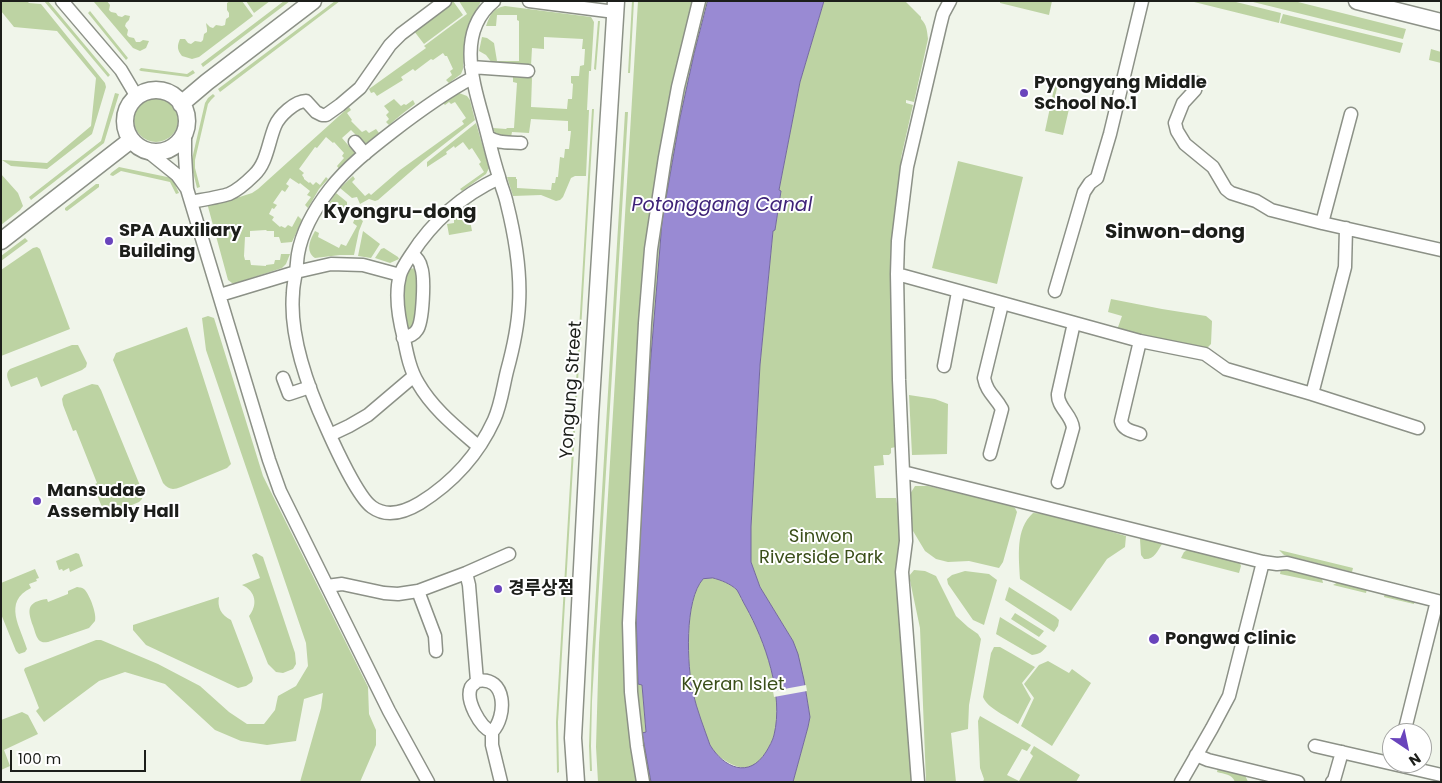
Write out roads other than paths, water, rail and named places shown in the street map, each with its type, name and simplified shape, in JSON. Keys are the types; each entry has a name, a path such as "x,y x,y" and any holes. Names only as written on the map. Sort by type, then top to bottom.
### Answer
{"main road":[{"path":"181,104 313,1"},
{"path":"1356,1 1441,22"},
{"name":"Yongung Street","path":"576,782 573,738 615,7"},
{"path":"161,91 176,97 181,104 186,112 187,122 185,132 173,147 155,152 138,146 131,140 127,133 125,117 128,109 137,97 144,92 161,91"},
{"path":"1,241 131,140"}],"street":[{"path":"62,1 121,70 137,97"},
{"path":"191,202 228,194 242,185 261,167 275,124 290,108 301,101 306,101 316,112 326,115 340,106 360,88 390,45 401,34 445,1"},
{"path":"494,1 484,10 477,21 470,52 472,72 515,239 519,304 513,348 502,395 495,418 467,463 451,480 435,494 411,508 388,513 374,509 368,504 344,464 330,435 310,387 298,348 294,326 292,294 302,238 318,207 342,174 365,154 472,72 528,71"},
{"path":"529,1 615,7"},
{"path":"643,782 632,701 629,623 646,318 652,240 665,157 678,87 699,1"},
{"path":"918,782 902,572 906,541 899,390 898,241 907,167 943,14 950,1"},
{"path":"1055,292 1084,192 1090,183 1097,178 1110,134 1142,1"},
{"path":"1196,83 1195,90 1184,103 1175,123 1177,131 1185,144 1213,167 1230,193 1256,200 1271,210 1441,250"},
{"path":"1322,223 1351,114"},
{"path":"185,132 187,189 280,491 389,711 428,782"},
{"path":"488,137 498,142 521,142"},
{"path":"355,142 365,154"},
{"path":"146,150 177,175 187,189"},
{"path":"478,446 444,418 414,376 398,319 397,300 400,275 418,244 447,213 482,186 499,178"},
{"path":"1312,394 1345,267 1346,228"},
{"path":"403,338 412,335 418,329 422,306 423,275 421,265 412,254"},
{"path":"220,295 296,272 330,264 363,265 400,275"},
{"path":"897,274 1140,341 1205,354 1226,369 1418,428"},
{"path":"944,366 958,292"},
{"path":"990,454 1002,409 986,388 984,378 1002,304"},
{"path":"1058,482 1074,428 1072,421 1057,400 1074,323"},
{"path":"1140,341 1121,421 1125,429 1140,434"},
{"path":"330,435 368,415 414,376"},
{"path":"283,378 289,394 310,387"},
{"path":"903,472 1263,562 1287,563 1439,601 1407,723"},
{"path":"328,586 342,584 398,594 418,590 466,573 509,554"},
{"path":"1181,782 1229,696 1263,562"},
{"path":"466,573 469,585 477,681"},
{"path":"418,590 436,636 436,651"},
{"path":"492,732 486,729 472,704 470,695 472,686 477,681 490,682 496,686 501,694 501,715 497,727 492,732 492,744 501,782"},
{"path":"1315,746 1382,761"},
{"path":"1332,782 1342,752"},
{"path":"1196,755 1208,760 1295,781"},
{"path":"1424,776 1441,775"}],"water":[{"name":"Potonggang Canal","path":"708,1 824,1 800,82 779,190 781,191 775,230 773,231 760,365 751,527 751,562 760,587 793,641 804,680 810,717 793,782 651,782 642,733 646,732 642,685 638,684 636,609 649,380 662,221 680,118","holes":["713,578 729,584 737,590 760,636 775,686 777,703 773,739 759,760 752,766 745,768 737,767 722,760 710,745 693,693 689,667 690,617 697,589 703,579"]}],"place":[{"name":"Pyongyang Middle School No.1","path":"1024,93"},
{"name":"SPA Auxiliary Building","path":"109,241"},
{"name":"Mansudae Assembly Hall","path":"37,501"},
{"name":"경루상점","path":"498,589"},
{"name":"Pongwa Clinic","path":"1154,639"}],"district":[{"name":"Kyongru-dong","path":"400,213"},
{"name":"Sinwon-dong","path":"1175,233"}],"park label":[{"name":"Sinwon Riverside Park","path":"821,547"},
{"name":"Kyeran Islet","path":"733,685"}]}
